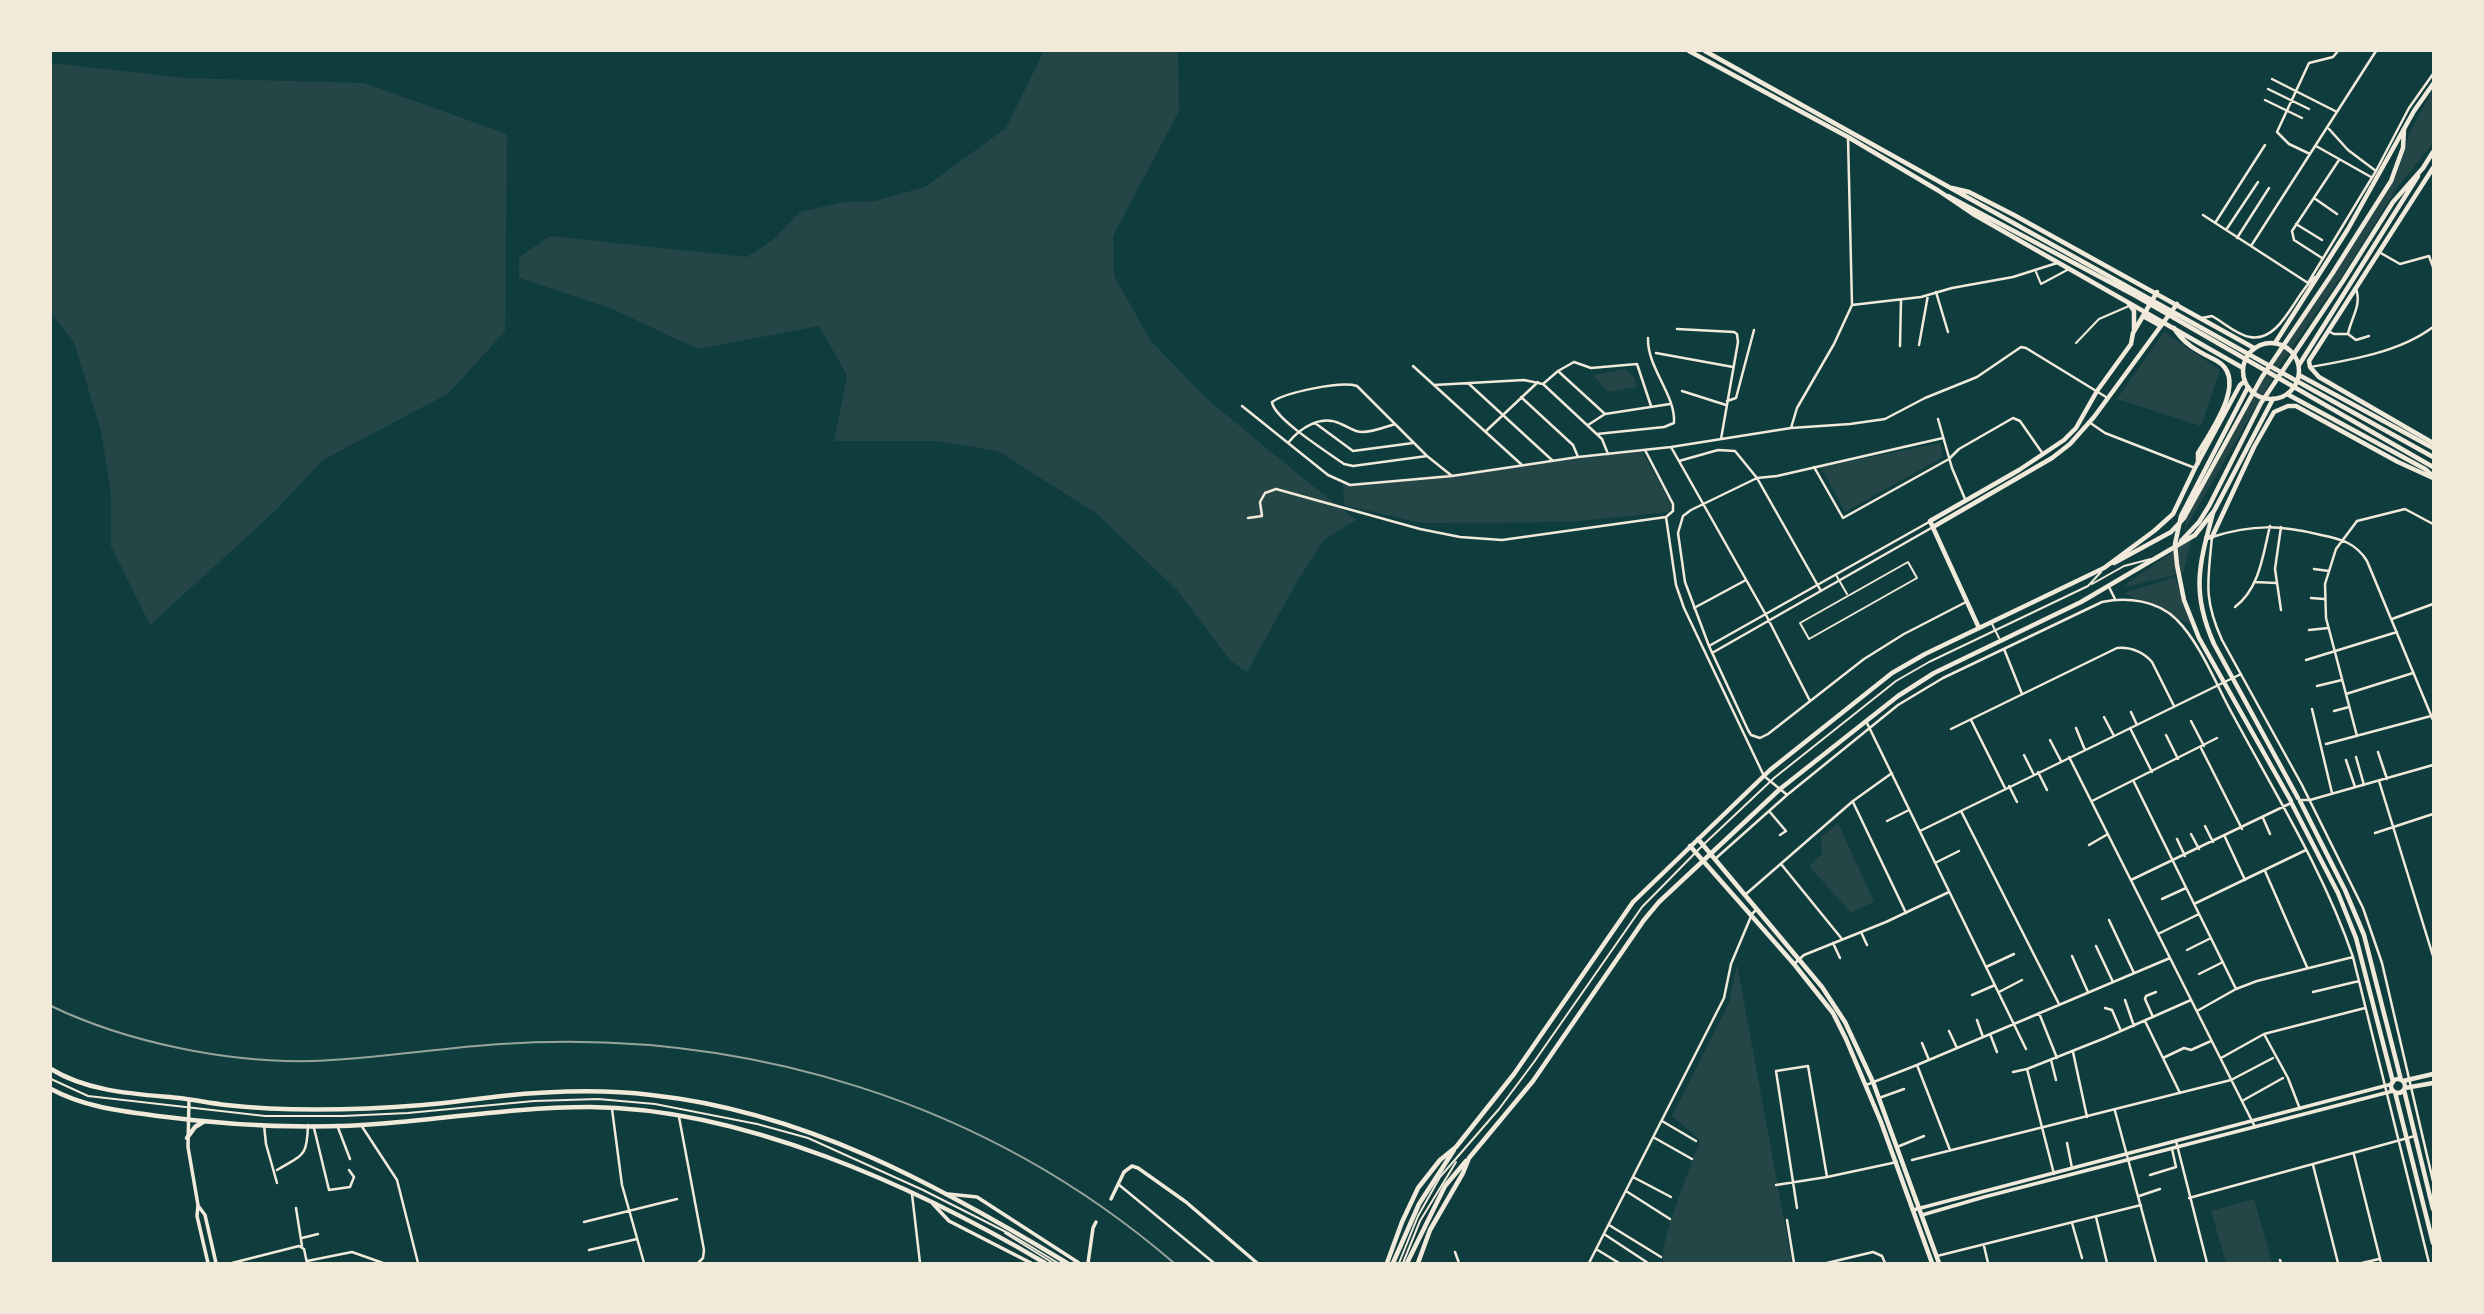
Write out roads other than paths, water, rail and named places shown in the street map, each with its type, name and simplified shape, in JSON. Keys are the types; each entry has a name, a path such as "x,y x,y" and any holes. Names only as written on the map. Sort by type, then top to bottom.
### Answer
{"main road":[{"path":"1689,51 1945,186 2433,457"},
{"path":"1705,51 1850,135 1973,214 2243,368"},
{"path":"2275,343 2311,283 2321,273 2433,84"},
{"path":"1393,1263 1419,1204 1456,1147 1514,1074 1633,902 1764,776 1892,673 2104,568 2171,532 2184,518 2262,377 2391,181 2403,148 2404,129"},
{"path":"2299,365 2433,152"},
{"path":"2433,167 2309,361 2310,367 2319,377 2433,445"},
{"path":"2178,545 2199,522 2209,506 2261,403 2393,202 2423,168"},
{"path":"1945,186 1969,192 2157,292 2254,348"},
{"path":"1939,191 2136,296 2433,467"},
{"path":"1979,628 1930,521 2044,455 2076,428 2097,391 2127,349 2133,333 2157,292"},
{"path":"2124,299 2135,317 2133,333"},
{"path":"1933,527 2052,458 2070,444 2177,304"},
{"path":"2174,327 2182,341 2224,366 2230,378 2228,396 2198,453 2196,466"},
{"path":"2275,343 2291,350 2299,365 2299,374 2293,389 2273,399 2255,394 2248,387 2243,368 2254,348 2275,343"},
{"path":"2127,349 2137,356"},
{"path":"2299,374 2433,445"},
{"path":"2104,568 2173,514 2203,453 2240,385 2245,381"},
{"path":"2248,387 2181,516 2177,530 2177,565 2184,600 2199,638 2292,803 2338,893 2356,938 2433,1243"},
{"path":"2287,394 2425,469 2433,477"},
{"path":"1403,1263 1445,1186 1534,1080 1644,919 1701,860 1711,854 1780,789 1865,720 1924,679 2109,587 2195,535 2214,511 2273,399"},
{"path":"2209,538 2274,412 2288,406 2296,406 2433,477"},
{"path":"2214,511 2199,573 2198,590 2210,635 2299,799 2345,890 2364,935 2407,1089 2415,1136 2433,1209"},
{"path":"2292,803 2294,797 2299,799"},
{"path":"1698,839 1756,909 1833,1013 1866,1085 1932,1263"},
{"path":"1690,846 1822,988 1845,1022 1873,1082 1940,1263"},
{"path":"1706,866 1715,859"},
{"path":"51,1069 83,1085 228,1105 318,1109 423,1105 566,1092 619,1093 679,1099 774,1120 859,1151 925,1181 1067,1263"},
{"path":"2392,1083 2433,1074"},
{"path":"2394,1092 2433,1083"},
{"path":"51,1089 72,1101 99,1107 204,1122 264,1125 361,1125 548,1108 612,1108 679,1117 735,1128 833,1158 933,1204 1045,1263"},
{"path":"187,1138 195,1127 204,1122"},
{"path":"1387,1263 1418,1188 1440,1160 1456,1147"},
{"path":"1418,1263 1430,1230 1463,1174 1469,1158"}],"street":[{"path":"2311,154 2289,145 2278,136 2279,125 2311,62 2333,57 2338,51"},
{"path":"2250,246 2376,51"},
{"path":"2202,318 2211,316 2250,337 2268,334 2280,324 2311,283 2322,258 2376,171 2409,108 2433,74"},
{"path":"2272,79 2337,112"},
{"path":"2268,89 2309,110"},
{"path":"2265,100 2302,118"},
{"path":"2327,128 2348,150 2376,171"},
{"path":"1791,428 1801,401 1834,344 1852,305 1850,135"},
{"path":"2215,223 2265,145"},
{"path":"2316,146 2371,178"},
{"path":"2322,258 2294,240 2292,231 2339,160"},
{"path":"2227,230 2258,183"},
{"path":"2237,237 2269,188"},
{"path":"2314,198 2337,214"},
{"path":"2203,215 2311,283"},
{"path":"2296,224 2322,240"},
{"path":"2379,252 2400,264 2431,255 2433,267"},
{"path":"1852,305 1927,295 2013,276 2059,262"},
{"path":"2036,272 2041,284 2071,268"},
{"path":"2348,334 2358,306 2356,289"},
{"path":"1936,292 1948,332"},
{"path":"1919,345 1927,295"},
{"path":"1900,346 1901,300"},
{"path":"2076,343 2099,319 2130,306"},
{"path":"2310,367 2347,360 2398,345 2417,338 2433,327"},
{"path":"1677,329 1734,332 1738,338 1721,439"},
{"path":"1682,391 1726,403 1737,398 1754,330"},
{"path":"2328,331 2348,334 2356,340 2369,337"},
{"path":"1597,434 1671,425 1675,420 1647,352 1648,338"},
{"path":"1242,406 1328,475 1350,485 1671,447 1791,428 1885,419 1925,398 1977,377 2021,347 2106,397"},
{"path":"1656,353 1733,367"},
{"path":"1543,384 1574,362 1591,368 1637,364 1651,406"},
{"path":"1413,366 1522,465"},
{"path":"1558,371 1605,414"},
{"path":"1434,386 1524,380 1538,382 1597,434 1605,444 1608,454"},
{"path":"1486,432 1538,382"},
{"path":"1468,383 1553,461"},
{"path":"1427,456 1353,466 1344,464 1298,430 1274,409 1272,402 1309,390 1345,384 1357,386 1427,456 1452,475"},
{"path":"1521,397 1573,445 1578,457"},
{"path":"1588,425 1605,414 1670,404"},
{"path":"1814,467 1843,518 1949,459 1959,449 2013,418 2020,421 2044,455"},
{"path":"1938,419 1949,459 1969,507"},
{"path":"1287,443 1298,430 1315,423 1339,422 1361,432 1396,424"},
{"path":"2089,422 2105,433 2196,466"},
{"path":"1315,423 1353,452 1414,442"},
{"path":"1943,438 1757,478 1684,516 1678,533 1685,582 1694,608 1748,730 1756,737 1768,734 1883,646 1966,602"},
{"path":"1671,447 1766,615 1810,701"},
{"path":"1679,461 1728,449 1735,451 1757,478 1821,591"},
{"path":"1248,518 1262,516 1260,502 1265,493 1276,489 1420,529 1460,537 1502,540 1666,517 1673,511 1673,504 1644,450"},
{"path":"2357,736 2328,628 2324,599 2329,571 2342,540 2357,522 2399,509 2411,511 2433,524"},
{"path":"1666,517 1679,598 1764,776 1787,795"},
{"path":"1709,646 1930,521"},
{"path":"2235,607 2249,595 2255,582 2270,526"},
{"path":"2281,526 2275,569 2281,610"},
{"path":"2326,744 2432,718 2392,619 2361,553 2342,540 2281,526 2230,531 2209,538 2207,582 2218,632 2310,800 2353,886 2372,932 2404,1081"},
{"path":"1712,653 1933,527"},
{"path":"1403,1263 1418,1216 1431,1190 1534,1062 1642,907 1771,781 1896,681 1929,662 2124,566 2159,557"},
{"path":"1908,562 1917,578 1809,639 1800,623 1847,595 1908,562"},
{"path":"2088,586 2104,568"},
{"path":"2314,569 2329,571"},
{"path":"1836,574 1847,595"},
{"path":"1694,608 1746,580"},
{"path":"2255,582 2276,583"},
{"path":"2109,587 2115,599"},
{"path":"2311,598 2324,599"},
{"path":"1715,859 1869,727 1925,688 2102,602 2115,599 2141,601 2165,611 2176,618 2196,647 2284,808 2334,907 2353,957 2429,1263"},
{"path":"2392,619 2433,604"},
{"path":"1991,622 2022,694"},
{"path":"2308,630 2328,628"},
{"path":"2306,660 2397,632"},
{"path":"1951,729 2106,652 2125,648 2141,652 2152,662 2174,707"},
{"path":"2346,694 2414,673"},
{"path":"1919,831 2241,674"},
{"path":"2317,686 2342,680"},
{"path":"2334,711 2350,707"},
{"path":"2312,709 2332,793"},
{"path":"2131,712 2137,725"},
{"path":"2104,717 2113,736"},
{"path":"1865,720 2026,1048"},
{"path":"1971,720 2005,788"},
{"path":"2191,721 2242,829"},
{"path":"2130,728 2153,772"},
{"path":"2076,729 2085,750"},
{"path":"2166,735 2178,759"},
{"path":"2092,801 2217,738"},
{"path":"2050,740 2061,761"},
{"path":"2378,752 2387,779"},
{"path":"2024,755 2047,790"},
{"path":"2069,757 2255,1127"},
{"path":"2356,757 2364,785"},
{"path":"2346,760 2354,787"},
{"path":"2299,799 2310,800 2433,765"},
{"path":"1744,896 1853,801 1892,773"},
{"path":"2379,781 2433,956"},
{"path":"2134,782 2236,989"},
{"path":"2010,786 2017,802"},
{"path":"1853,801 1906,913"},
{"path":"2131,880 2292,803"},
{"path":"1887,821 1909,810"},
{"path":"1961,810 2059,1004"},
{"path":"1769,811 1786,831 1780,835"},
{"path":"2375,833 2433,814"},
{"path":"2263,818 2270,834"},
{"path":"2205,825 2213,842"},
{"path":"2089,845 2108,834"},
{"path":"2190,834 2199,849"},
{"path":"2225,837 2245,880"},
{"path":"2177,839 2185,856"},
{"path":"2194,904 2306,850"},
{"path":"1935,863 1959,851"},
{"path":"1781,864 1842,939"},
{"path":"2265,871 2307,968"},
{"path":"2162,899 2186,888"},
{"path":"1797,962 1833,943 1949,892"},
{"path":"1588,1263 1724,998 1731,964 1756,909"},
{"path":"2158,934 2199,914"},
{"path":"2109,920 2134,973"},
{"path":"1861,932 1867,946"},
{"path":"2187,950 2211,937"},
{"path":"1833,943 1840,958"},
{"path":"2096,946 2113,982"},
{"path":"1986,967 2014,954"},
{"path":"2071,956 2088,992"},
{"path":"2197,1011 2236,989 2257,981 2353,957"},
{"path":"1866,1085 2170,958"},
{"path":"2199,974 2223,962"},
{"path":"1998,992 2022,980"},
{"path":"2313,992 2359,981"},
{"path":"1972,995 1995,985"},
{"path":"2153,1017 2145,999 2156,992"},
{"path":"2124,1000 2134,1026"},
{"path":"2013,1072 2073,1052 2191,1000"},
{"path":"2221,1058 2264,1034 2365,1008"},
{"path":"2105,1009 2112,1010 2121,1031"},
{"path":"2039,1013 2057,1058"},
{"path":"1977,1020 1983,1037"},
{"path":"2145,1021 2180,1093"},
{"path":"1949,1031 1957,1048"},
{"path":"1990,1034 1997,1052"},
{"path":"2264,1034 2288,1078 2300,1109"},
{"path":"2163,1058 2184,1048 2191,1050 2212,1040"},
{"path":"1922,1043 1929,1060"},
{"path":"2073,1052 2087,1117"},
{"path":"1912,1160 2231,1080 2273,1058"},
{"path":"2051,1060 2056,1080"},
{"path":"1917,1065 1950,1150"},
{"path":"1797,1208 1776,1071 1808,1066 1827,1177"},
{"path":"2027,1069 2056,1178"},
{"path":"2242,1101 2283,1078"},
{"path":"51,1079 88,1096 237,1114 343,1116 534,1101 598,1099 655,1104 808,1138 899,1179 1058,1263"},
{"path":"1916,1217 2176,1141 2392,1083"},
{"path":"1879,1098 1904,1089"},
{"path":"2407,1089 2433,1181"},
{"path":"1913,1210 2073,1168 2174,1148 2394,1092"},
{"path":"189,1099 187,1138 198,1205 197,1216 208,1263"},
{"path":"612,1108 622,1185 644,1263"},
{"path":"2115,1110 2156,1263"},
{"path":"679,1117 704,1250 703,1258 698,1263"},
{"path":"1662,1121 1696,1141"},
{"path":"264,1125 277,1183"},
{"path":"310,1125 329,1191 345,1189 352,1185 354,1177 349,1170"},
{"path":"277,1170 305,1153 310,1125"},
{"path":"337,1125 351,1159"},
{"path":"361,1125 397,1180 418,1263"},
{"path":"1898,1147 1924,1136"},
{"path":"2189,1198 2415,1136"},
{"path":"1653,1138 1692,1159"},
{"path":"2150,1175 2176,1167 2176,1141"},
{"path":"2067,1143 2073,1168"},
{"path":"2174,1148 2207,1263"},
{"path":"2353,1153 2381,1261 2362,1263"},
{"path":"1776,1185 1903,1161"},
{"path":"2313,1164 2338,1263"},
{"path":"1111,1199 1128,1168 1138,1168 1193,1208 1257,1263"},
{"path":"1633,1177 1671,1197"},
{"path":"1118,1184 1214,1263"},
{"path":"2138,1196 2160,1189"},
{"path":"1626,1191 1671,1219"},
{"path":"912,1194 920,1263"},
{"path":"946,1194 977,1197 1079,1263"},
{"path":"584,1222 677,1199"},
{"path":"933,1204 949,1221 1031,1263"},
{"path":"198,1205 205,1215 216,1263"},
{"path":"1937,1256 2141,1205"},
{"path":"296,1208 307,1262 352,1252 383,1263"},
{"path":"2096,1217 2107,1262 2098,1263"},
{"path":"1787,1220 1794,1263"},
{"path":"1088,1263 1096,1222"},
{"path":"2072,1223 2082,1258"},
{"path":"1609,1225 1661,1257"},
{"path":"1004,1233 1053,1263"},
{"path":"302,1238 318,1234"},
{"path":"1604,1234 1648,1263"},
{"path":"589,1250 637,1238"},
{"path":"232,1263 302,1246"},
{"path":"1984,1246 1988,1263"},
{"path":"1596,1249 1619,1263"},
{"path":"1455,1252 1459,1263"},
{"path":"1827,1263 1873,1252 1882,1256 1885,1263"},
{"path":"1635,1263 1638,1258"}],"railway":[{"path":"51,1006 80,1019 144,1040 212,1054 279,1061 359,1058 501,1044 593,1042 684,1049 773,1064 860,1087 944,1119 1025,1159 1101,1207 1174,1263"}]}
